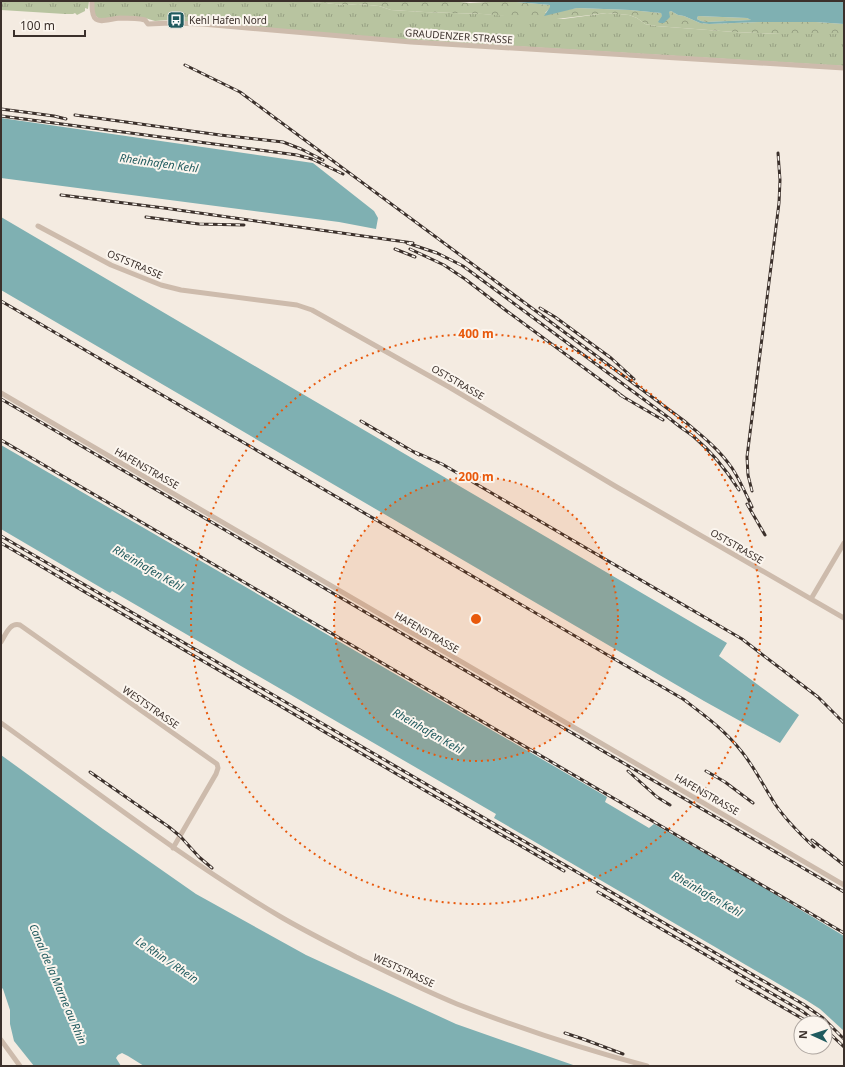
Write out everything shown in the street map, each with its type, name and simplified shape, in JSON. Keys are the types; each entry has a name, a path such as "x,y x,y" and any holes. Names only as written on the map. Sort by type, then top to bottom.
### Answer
{"street":[{"name":"GRAUDENZER STRASSE","path":"92,1 91,11 94,18 102,21 125,18 146,20 148,24 202,24 410,42 844,68"},
{"name":"OSTSTRASSE","path":"38,226 111,265 160,285 181,290 297,305 312,310 449,387 652,508 844,618"},
{"name":"HAFENSTRASSE","path":"1,394 844,885"},
{"path":"811,598 844,543"},
{"name":"WESTSTRASSE","path":"1,642 11,626 16,624 20,625 217,764 218,768 216,774 173,848"},
{"name":"WESTSTRASSE","path":"1,723 173,848 253,900 344,951 455,1003 502,1021 610,1056 647,1066"},
{"path":"1,1040 20,1066"}],"green space":[{"path":"1,1 89,1 88,9 85,8 85,11 77,15 75,13 65,14 1,10"},
{"path":"94,1 299,1 379,6 391,10 563,19 607,13 629,15 637,18 645,24 656,26 781,34 844,34 844,66 398,39 183,21 155,21 145,18 101,19 94,14"},
{"path":"299,1 449,1 470,3 505,1 550,5 551,7 545,13 577,8 630,10 661,13 662,15 671,11 700,23 709,24 816,22 844,24 844,34 734,32 656,26 645,24 637,18 629,15 607,13 548,20 483,14 391,10 379,6"},
{"path":"698,16 747,18 752,20 706,22 697,19"}],"water":[{"path":"505,1 844,1 844,24 816,22 759,22 709,24 700,23 671,11 669,12 670,17 664,23 660,23 658,22 662,16 661,13 577,8 544,16 550,5","holes":["698,16 747,18 751,20 706,22 697,19"]},
{"name":"Rheinhafen Kehl","path":"1,118 313,163 374,211 378,218 376,229 339,222 1,178"},
{"path":"1,217 727,643 719,656 799,715 780,743 704,701 1,290"},
{"name":"Rheinhafen Kehl","path":"1,445 607,797 605,802 649,828 654,824 844,936 844,1031 833,1021 833,1015 827,1015 806,1000 494,818 496,814 112,591 110,593 1,529"},
{"path":"1,755 196,894 306,955 456,1024 576,1066 144,1066 122,1053 116,1058 121,1066 34,1066 14,1041 10,1024 10,1010 1,987"}],"railway":[{"path":"185,65 240,92 683,420 709,442 727,461 738,477 752,507"},
{"path":"1,109 66,119"},
{"path":"75,115 283,142 323,160"},
{"path":"1,116 297,155 312,159 343,174"},
{"path":"752,491 748,475 747,457 779,203 780,180 778,153"},
{"path":"61,195 413,243"},
{"path":"146,217 199,224 244,225"},
{"path":"407,243 437,253 463,266 669,418 694,437 713,455 739,490"},
{"path":"395,249 415,257"},
{"path":"410,249 444,265 465,279 625,398"},
{"path":"1,301 683,699 714,723 729,737 747,758 779,810 793,827 814,847"},
{"path":"540,308 555,317 611,358 634,379"},
{"path":"620,395 663,420"},
{"path":"1,399 844,892"},
{"path":"361,421 419,455"},
{"path":"1,440 844,933"},
{"path":"415,452 442,464 742,639 818,697 844,723"},
{"path":"747,504 765,535"},
{"path":"1,536 803,1004 823,1018 844,1039"},
{"path":"1,543 564,871"},
{"path":"628,771 657,797 670,805"},
{"path":"706,771 725,782 753,803"},
{"path":"90,772 169,827 212,868"},
{"path":"812,840 844,865"},
{"path":"598,892 807,1015"},
{"path":"737,981 796,1015"},
{"path":"565,1033 623,1054"},
{"path":"833,1037 844,1047"}],"place":[{"name":"Kehl Hafen Nord","path":"176,20"}],"water label":[{"name":"Le Rhin / Rhein","path":"167,960"},
{"name":"Canal de la Marne au Rhin","path":"58,984"}]}
